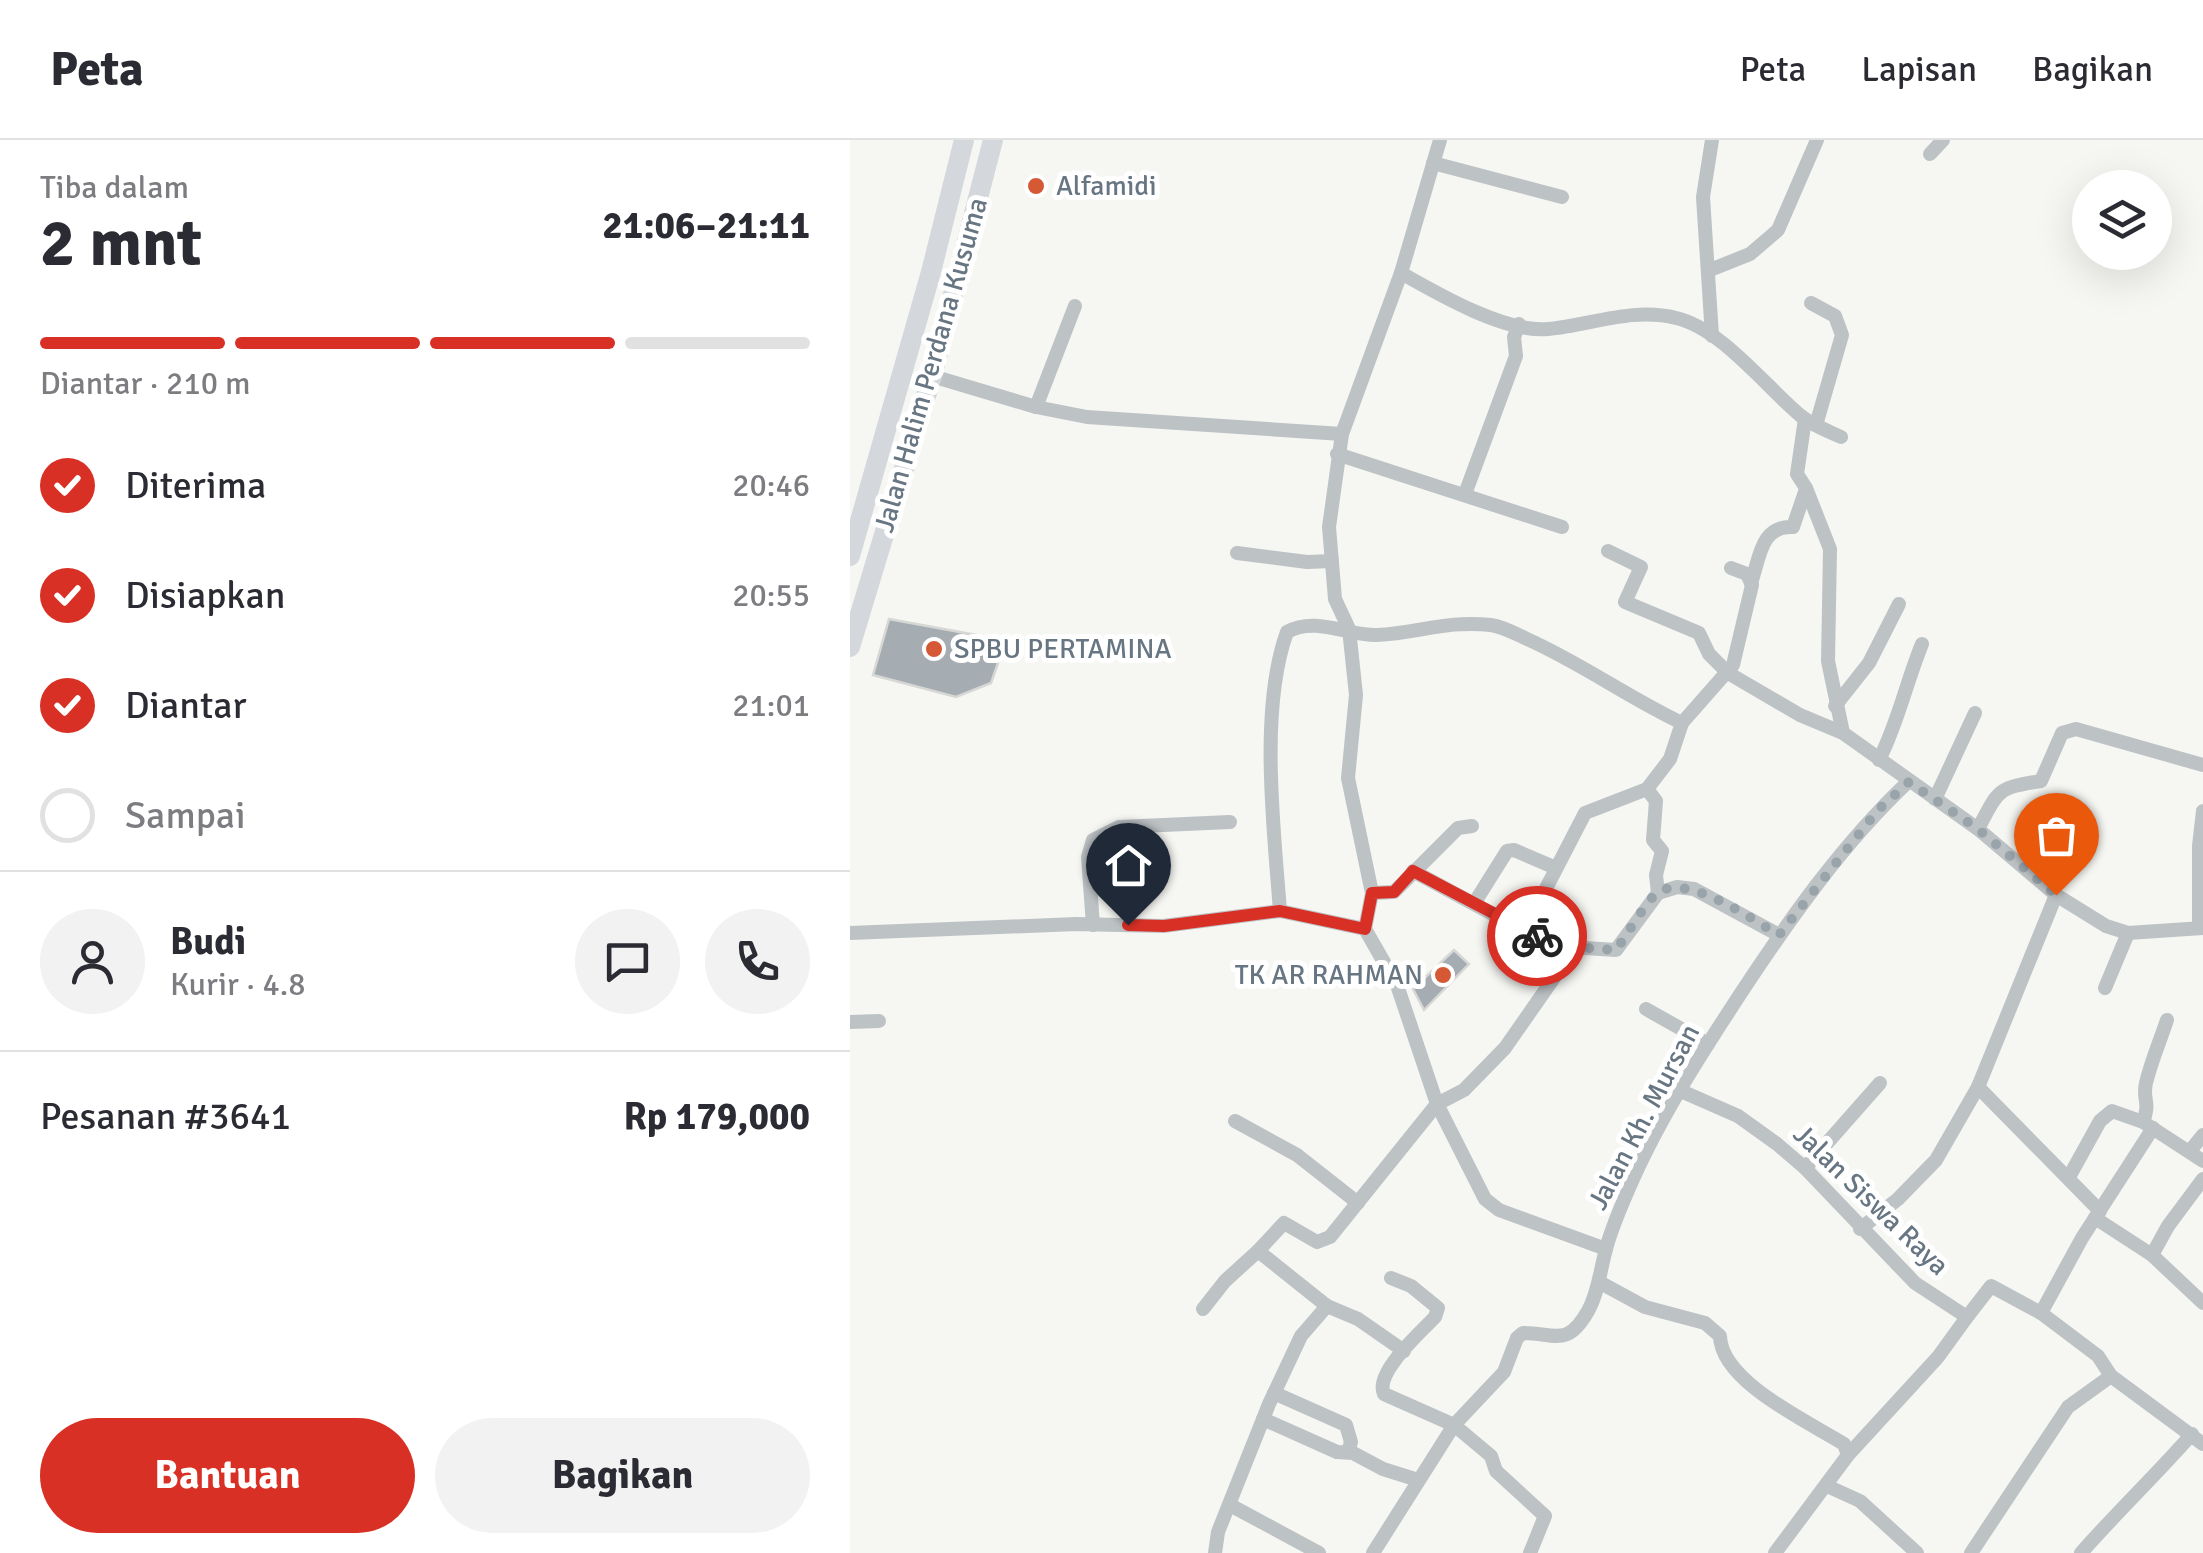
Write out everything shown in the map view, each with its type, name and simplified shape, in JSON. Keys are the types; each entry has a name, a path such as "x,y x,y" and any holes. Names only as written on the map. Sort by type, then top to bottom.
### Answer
{"main road":[{"name":"Jalan Halim Perdana Kusuma","path":"850,556 936,254 964,140"},
{"name":"Jalan Halim Perdana Kusuma","path":"850,646 932,376 993,140"}],"street":[{"path":"1440,140 1401,273 1342,434 1329,527 1335,600 1349,629 1356,695 1348,778 1372,893 1365,929 1397,984 1438,1104 1484,1199 1499,1210 1606,1249"},
{"path":"1712,140 1703,197 1712,336"},
{"path":"1710,270 1750,254 1778,230 1817,140"},
{"path":"1930,154 1943,140"},
{"path":"1433,163 1562,197"},
{"path":"1401,273 1493,318 1544,330 1648,312 1681,318 1712,336 1811,422 1841,437"},
{"path":"1810,304 1835,316 1842,335 1796,462 1797,474 1830,549 1828,661 1843,734"},
{"path":"1036,407 1076,306"},
{"path":"1465,494 1516,356 1514,337 1519,324"},
{"path":"932,376 1036,407 1087,417 1342,434"},
{"path":"1337,454 1562,527"},
{"path":"1524,931 1585,813 1647,789 1670,758 1682,723 1728,673 1750,601 1751,582 1770,532 1778,526 1793,527 1806,488"},
{"path":"1608,552 1641,566 1625,602 1699,634 1709,654 1728,673 1800,716 1843,734 1978,829 2056,895 2106,926 2128,932 2201,928 2199,846 2203,811"},
{"path":"1237,553 1307,562 1332,561"},
{"path":"1731,568 1747,574 1751,582"},
{"path":"1835,706 1869,664 1898,604"},
{"path":"1280,911 1272,811 1272,722 1283,644 1288,632 1298,626 1349,629 1374,635 1450,622 1497,626 1566,656 1642,704 1682,723"},
{"path":"1879,760 1894,730 1922,644"},
{"path":"1935,799 1976,712"},
{"path":"1978,829 1995,796 2007,787 2041,781 2062,734 2076,728 2203,766"},
{"name":"Jalan Kh. Mursan","path":"1373,1553 1454,1426 1504,1372 1516,1338 1531,1333 1552,1338 1565,1336 1587,1312 1630,1187 1680,1090 1779,935 1878,810 1909,782"},
{"path":"1647,789 1656,800 1653,840 1662,851 1656,875 1658,892"},
{"path":"1093,925 1088,856 1093,840 1119,827 1230,822"},
{"path":"1372,893 1394,892 1458,828 1472,826"},
{"path":"1475,902 1507,852 1525,854 1556,868"},
{"path":"1413,871 1524,931 1570,947 1616,950 1658,892 1677,887 1694,889 1779,935"},
{"path":"1860,1228 1898,1200 1936,1160 1978,1086 2056,895"},
{"path":"850,933 1164,926 1280,911 1365,929"},
{"path":"2105,988 2128,932"},
{"path":"1203,1308 1284,1222 1323,1242 1438,1104 1464,1090 1505,1048 1558,972 1570,947"},
{"path":"1646,1008 1708,1044"},
{"path":"2040,1313 2148,1125 2149,1106 2144,1092 2167,1020"},
{"path":"850,1022 878,1021"},
{"path":"1805,1168 1880,1084"},
{"path":"1978,1086 2068,1177 2097,1214 2152,1255 2203,1303"},
{"name":"Jalan Siswa Raya","path":"1680,1090 1738,1116 1805,1168 1915,1284 1966,1317"},
{"path":"2068,1177 2100,1122 2112,1111 2148,1125 2203,1161"},
{"path":"1235,1121 1297,1155 1358,1203"},
{"path":"2190,1150 2203,1135"},
{"path":"2152,1255 2168,1226 2203,1180"},
{"path":"1258,1252 1327,1306 1358,1318 1404,1350"},
{"path":"1391,1278 1411,1286 1438,1308 1435,1317 1380,1382 1380,1389 1454,1426 1491,1456 1496,1471 1545,1516 1530,1553"},
{"path":"1599,1282 1646,1307 1706,1323 1720,1336 1720,1348 1740,1374 1760,1392 1844,1444 1848,1455"},
{"path":"1775,1553 1848,1455 1938,1357 1991,1286 2040,1313 2098,1356 2111,1376 2198,1435 2106,1523 2082,1553"},
{"path":"1215,1553 1218,1532 1274,1393 1301,1336 1327,1306"},
{"path":"1971,1553 2068,1407 2111,1376"},
{"path":"1274,1393 1346,1424 1352,1442 1348,1452"},
{"path":"1263,1418 1338,1452 1348,1452 1418,1480"},
{"path":"1827,1486 1860,1501 1917,1553"},
{"path":"1230,1505 1319,1553"}],"building":[{"name":"SPBU PERTAMINA","path":"889,619 976,635 998,663 991,683 956,697 873,675"},
{"name":"TK AR RAHMAN","path":"1454,950 1469,964 1424,1010 1413,989"}],"way so far":[{"path":"1537,936 1570,947 1616,950 1658,892 1677,887 1694,889 1779,935 1878,810 1909,782 1978,829 2056,895"}],"place":[{"name":"Alfamidi","path":"1036,186"},
{"name":"SPBU PERTAMINA","path":"934,649"},
{"name":"TK AR RAHMAN","path":"1443,975"}],"route":[{"path":"1128,925 1164,926 1280,911 1365,929 1372,893 1394,892 1413,871 1537,936"}]}
